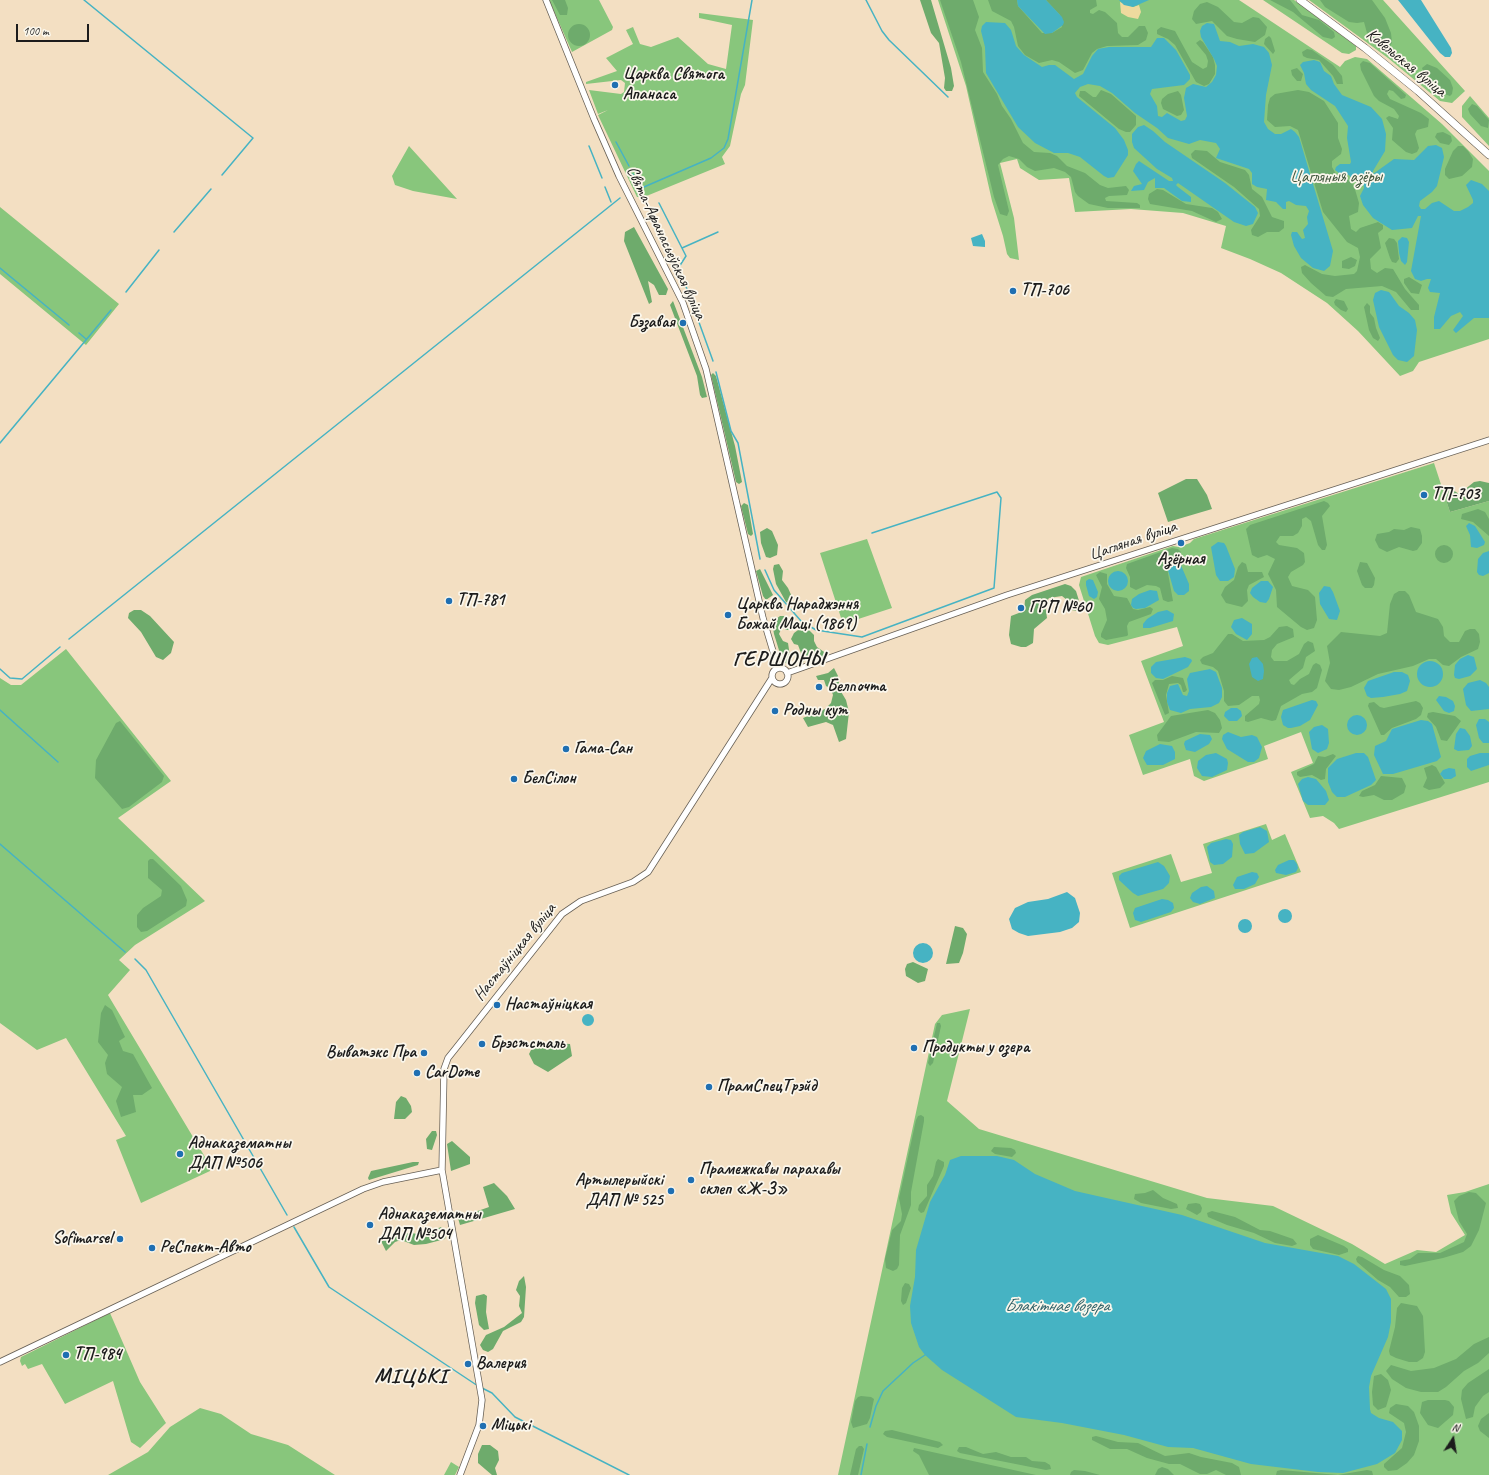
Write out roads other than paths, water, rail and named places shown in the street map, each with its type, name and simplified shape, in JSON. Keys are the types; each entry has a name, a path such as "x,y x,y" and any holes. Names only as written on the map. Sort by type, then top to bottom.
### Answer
{"highway":[{"name":"Ковельская вуліца","path":"1300,0 1365,48 1418,91 1489,155"}],"street":[{"name":"Свята-Афанасьеўская вуліца","path":"546,0 594,119 620,176 683,304 706,369 762,618 778,668"},
{"name":"Цагляная вуліца","path":"787,673 1007,595 1489,440"},
{"path":"778,668 787,673 786,680 782,683 777,683 772,678 773,671 778,668"},
{"name":"Настаўніцкая вуліца","path":"442,1170 443,1076 448,1058 562,914 581,901 633,882 648,872 772,678"},
{"path":"0,1362 363,1189 383,1182 442,1170 482,1400 479,1425 460,1475"}],"water":[{"path":"1017,0 1046,0 1062,17 1064,22 1063,25 1052,33 1045,34 1018,6"},
{"path":"1119,0 1149,0 1133,7 1124,5"},
{"path":"1398,0 1421,0 1451,48 1452,53 1450,57 1445,57 1440,53"},
{"path":"986,22 1005,23 1011,30 1016,46 1024,55 1042,67 1055,65 1074,79 1083,74 1092,56 1098,49 1109,47 1151,47 1157,38 1164,38 1176,50 1190,75 1190,79 1184,85 1152,89 1150,94 1157,106 1158,116 1162,117 1167,113 1181,121 1185,120 1187,116 1184,98 1186,88 1193,84 1206,87 1212,82 1216,75 1217,66 1201,37 1200,31 1202,26 1207,23 1214,24 1220,41 1230,42 1239,46 1253,44 1264,47 1269,53 1272,65 1266,95 1264,122 1268,129 1275,134 1281,134 1291,129 1299,137 1333,251 1330,266 1324,271 1313,268 1301,258 1294,246 1291,235 1292,232 1297,232 1302,239 1305,238 1303,230 1308,224 1307,217 1309,211 1306,206 1296,205 1289,201 1286,202 1286,209 1283,209 1276,202 1266,200 1267,189 1257,187 1252,184 1252,173 1249,169 1216,158 1220,149 1216,143 1200,140 1189,144 1168,138 1112,93 1100,86 1088,84 1080,87 1075,93 1077,97 1115,128 1124,140 1128,150 1128,155 1114,177 1108,178 1104,176 1080,157 1068,153 1054,153 1035,143 1018,127 986,73 985,47 981,31 982,26"},
{"path":"1314,60 1320,62 1324,71 1331,76 1334,84 1342,95 1371,107 1382,119 1386,134 1385,151 1373,171 1373,174 1394,159 1414,160 1428,146 1436,145 1442,148 1444,157 1437,186 1420,201 1419,206 1421,209 1425,209 1432,203 1439,201 1454,211 1460,211 1468,207 1473,203 1466,185 1471,180 1482,184 1489,191 1489,318 1474,318 1456,333 1453,330 1463,316 1460,312 1451,316 1440,329 1434,329 1434,317 1440,293 1430,292 1428,288 1431,279 1421,281 1415,279 1411,271 1421,216 1418,216 1412,228 1392,230 1373,218 1363,205 1360,196 1364,188 1363,182 1360,180 1354,182 1349,175 1339,173 1335,170 1340,164 1350,164 1351,162 1347,138 1348,126 1335,106 1311,90 1306,84 1304,73 1300,65 1303,62"},
{"path":"1144,125 1165,142 1225,183 1255,207 1258,213 1253,224 1246,226 1234,222 1178,183 1176,185 1191,197 1191,202 1182,201 1164,188 1155,188 1155,178 1148,182 1144,190 1131,191 1134,186 1142,184 1133,171 1139,161 1169,181 1173,181 1172,178 1157,169 1134,148 1132,134 1138,127"},
{"path":"982,234 985,241 985,247 973,246 971,238"},
{"path":"1402,237 1407,238 1409,242 1407,262 1405,265 1401,261 1399,253 1398,241"},
{"path":"1381,290 1389,292 1399,306 1409,313 1415,320 1417,330 1414,356 1407,362 1398,360 1393,355 1379,327 1373,300 1375,293"},
{"path":"1469,523 1475,526 1485,542 1484,545 1477,548 1471,547 1470,535 1466,526"},
{"path":"1218,542 1224,543 1226,546 1235,569 1234,577 1228,581 1220,581 1216,575 1211,547"},
{"path":"1489,551 1489,573 1483,576 1479,575 1477,572 1478,559 1483,553"},
{"path":"1173,558 1178,560 1180,563 1189,584 1189,591 1184,595 1178,595 1174,591 1167,567 1169,560"},
{"path":"1118,571 1125,574 1128,581 1125,588 1118,591 1111,588 1108,581 1111,574"},
{"path":"1089,579 1093,580 1098,592 1097,597 1094,599 1089,596 1086,585 1086,581"},
{"path":"1261,581 1268,581 1273,587 1266,603 1260,602 1250,593 1252,588"},
{"path":"1324,586 1330,587 1333,592 1340,611 1337,620 1329,619 1320,604 1319,593"},
{"path":"1150,590 1157,591 1159,600 1145,608 1133,608 1131,605 1132,599 1139,594"},
{"path":"1167,610 1174,614 1173,621 1150,628 1143,628 1143,624 1147,619 1158,612"},
{"path":"1242,618 1252,624 1252,634 1247,640 1236,634 1231,627 1234,620"},
{"path":"1468,655 1474,657 1477,669 1470,676 1459,679 1455,678 1455,665 1460,659"},
{"path":"1185,657 1191,659 1192,661 1188,667 1163,679 1156,678 1151,673 1151,667 1156,662"},
{"path":"1257,657 1263,664 1264,671 1263,679 1258,681 1252,677 1249,664 1252,658"},
{"path":"1430,661 1439,665 1443,674 1439,683 1430,687 1421,683 1417,674 1421,665"},
{"path":"1210,669 1216,672 1222,688 1222,697 1219,703 1211,707 1190,709 1181,713 1170,710 1167,702 1167,693 1170,686 1178,684 1183,695 1187,696 1189,691 1187,679 1190,673"},
{"path":"1394,672 1402,672 1408,675 1410,681 1407,691 1400,694 1383,697 1371,698 1367,696 1364,688 1368,681"},
{"path":"1480,680 1486,683 1489,687 1489,709 1471,711 1466,705 1463,689 1468,683"},
{"path":"1439,696 1446,697 1453,701 1455,706 1454,711 1449,713 1444,711 1436,700"},
{"path":"1312,700 1316,701 1318,705 1310,720 1300,726 1291,728 1283,725 1281,717 1283,710"},
{"path":"1231,708 1237,708 1241,711 1242,716 1237,721 1229,721 1224,716 1225,712"},
{"path":"1357,715 1364,718 1367,725 1364,732 1357,735 1350,732 1347,725 1350,718"},
{"path":"1479,719 1485,719 1489,722 1489,743 1483,743 1479,738 1476,725"},
{"path":"1421,720 1428,721 1432,724 1441,757 1437,761 1393,774 1383,774 1374,755 1375,746 1386,741 1392,729"},
{"path":"1322,725 1328,729 1329,743 1327,749 1318,753 1312,749 1309,732 1314,727"},
{"path":"1460,728 1465,729 1470,736 1472,746 1469,750 1458,751 1454,749 1456,734"},
{"path":"1228,732 1241,737 1252,735 1257,737 1262,747 1259,758 1254,762 1248,762 1227,749 1222,739 1223,735"},
{"path":"1200,734 1210,735 1212,739 1209,744 1195,752 1186,750 1184,744 1185,741"},
{"path":"1160,744 1172,746 1175,752 1175,759 1163,765 1147,765 1143,758 1146,751"},
{"path":"1216,753 1227,759 1227,770 1212,777 1202,776 1197,768 1198,761 1206,755"},
{"path":"1356,753 1364,753 1368,757 1376,780 1371,785 1345,797 1337,797 1332,792 1328,782 1328,768 1337,759"},
{"path":"1480,753 1489,753 1489,765 1471,771 1467,767 1467,759 1470,756"},
{"path":"1449,768 1455,769 1456,776 1451,779 1444,779 1440,774 1443,770"},
{"path":"1308,777 1316,779 1326,791 1329,800 1325,805 1308,805 1303,801 1298,784 1302,779"},
{"path":"1260,827 1267,831 1269,842 1254,853 1245,854 1240,844 1239,835 1243,832"},
{"path":"1226,839 1231,840 1233,844 1232,857 1223,864 1214,865 1210,862 1207,847 1211,843"},
{"path":"1289,860 1294,860 1297,864 1298,868 1296,872 1286,875 1276,873 1275,870 1278,865"},
{"path":"1158,862 1164,866 1170,876 1169,883 1163,889 1138,896 1119,880 1119,876 1122,873"},
{"path":"1252,872 1257,873 1259,877 1255,884 1244,889 1235,889 1233,885 1237,877"},
{"path":"1207,886 1214,891 1215,898 1200,904 1193,902 1190,898 1192,893 1201,887"},
{"path":"1067,892 1075,898 1080,913 1079,922 1072,928 1060,932 1028,936 1012,929 1009,919 1015,908 1028,902 1048,899"},
{"path":"1162,899 1173,903 1174,908 1171,912 1141,922 1135,920 1133,913 1135,908"},
{"path":"1285,909 1290,911 1292,916 1290,921 1285,923 1280,921 1278,916 1280,911"},
{"path":"1245,919 1250,921 1252,926 1250,931 1245,933 1240,931 1238,926 1240,921"},
{"path":"923,943 930,946 933,953 930,960 923,963 916,960 913,953 916,946"},
{"path":"588,1014 592,1016 594,1020 592,1024 588,1026 584,1024 582,1020 584,1016"},
{"name":"Блакітнае возера","path":"961,1156 997,1156 1014,1160 1035,1174 1075,1191 1182,1215 1265,1243 1338,1256 1354,1264 1386,1289 1391,1299 1391,1322 1388,1337 1371,1376 1369,1387 1371,1413 1379,1418 1393,1422 1402,1431 1402,1440 1395,1453 1377,1464 1343,1473 1318,1472 1251,1464 1193,1448 1168,1447 1124,1435 1062,1423 1016,1417 942,1370 925,1355 919,1347 911,1323 910,1306 915,1277 916,1250 930,1202 945,1175 950,1160"}],"waterway":[{"path":"84,0 253,138 222,175"},
{"path":"637,190 711,158 724,148 728,139 752,0"},
{"path":"866,0 882,31 889,40 948,97"},
{"path":"616,142 629,166"},
{"path":"589,146 602,178"},
{"path":"633,174 641,189"},
{"path":"605,187 611,202"},
{"path":"174,232 211,189"},
{"path":"69,639 620,198"},
{"path":"659,203 686,256 679,267 713,361"},
{"path":"682,248 718,232"},
{"path":"126,292 159,250"},
{"path":"0,268 69,325"},
{"path":"0,443 111,310"},
{"path":"79,333 86,339"},
{"path":"716,372 731,431 738,443 760,559"},
{"path":"765,570 774,590 801,621 816,630 862,637 994,588 1001,498 997,492 872,533"},
{"path":"0,669 10,678 22,679 60,647"},
{"path":"0,710 58,762"},
{"path":"0,844 125,952"},
{"path":"135,959 146,970 287,1215"},
{"path":"294,1227 329,1287 478,1386"},
{"path":"870,1427 876,1406 883,1391 913,1363 925,1355"},
{"path":"482,1388 492,1393 515,1417 629,1475"},
{"path":"861,1475 867,1444"}],"place":[{"name":"Царква Святога Апанаса","path":"615,85"},
{"name":"ТП-706","path":"1013,291"},
{"name":"Бэзавая","path":"683,323"},
{"name":"ТП-703","path":"1424,495"},
{"name":"Азёрная","path":"1181,543"},
{"name":"ТП-781","path":"449,601"},
{"name":"ГРП №60","path":"1021,608"},
{"name":"Царква Нараджэння Божай Маці (1869)","path":"728,615"},
{"name":"Белпочта","path":"819,687"},
{"name":"Родны кут","path":"775,711"},
{"name":"Гама-Сан","path":"566,749"},
{"name":"БелСілон","path":"514,779"},
{"name":"Настаўніцкая","path":"497,1005"},
{"name":"Брэстсталь","path":"482,1044"},
{"name":"Продукты у озера","path":"914,1048"},
{"name":"Выватэкс Пра","path":"424,1053"},
{"name":"CarDome","path":"417,1073"},
{"name":"ПрамСпецТрэйд","path":"709,1087"},
{"name":"Аднаказематны ДАП №506","path":"180,1154"},
{"name":"Прамежкавы парахавы склеп «Ж-З»","path":"691,1180"},
{"name":"Артылерыйскі ДАП № 525","path":"671,1191"},
{"name":"Аднаказематны ДАП №504","path":"370,1225"},
{"name":"Sofimarsel","path":"120,1239"},
{"name":"РеСпект-Авто","path":"152,1248"},
{"name":"ТП-984","path":"66,1355"},
{"name":"Валерия","path":"468,1364"},
{"name":"Міцькі","path":"483,1426"}],"district":[{"name":"ГЕРШОНЫ","path":"779,659"},
{"name":"МІЦЬКІ","path":"411,1376"}],"park label":[{"name":"Цагляныя азёры","path":"1336,178"}]}
